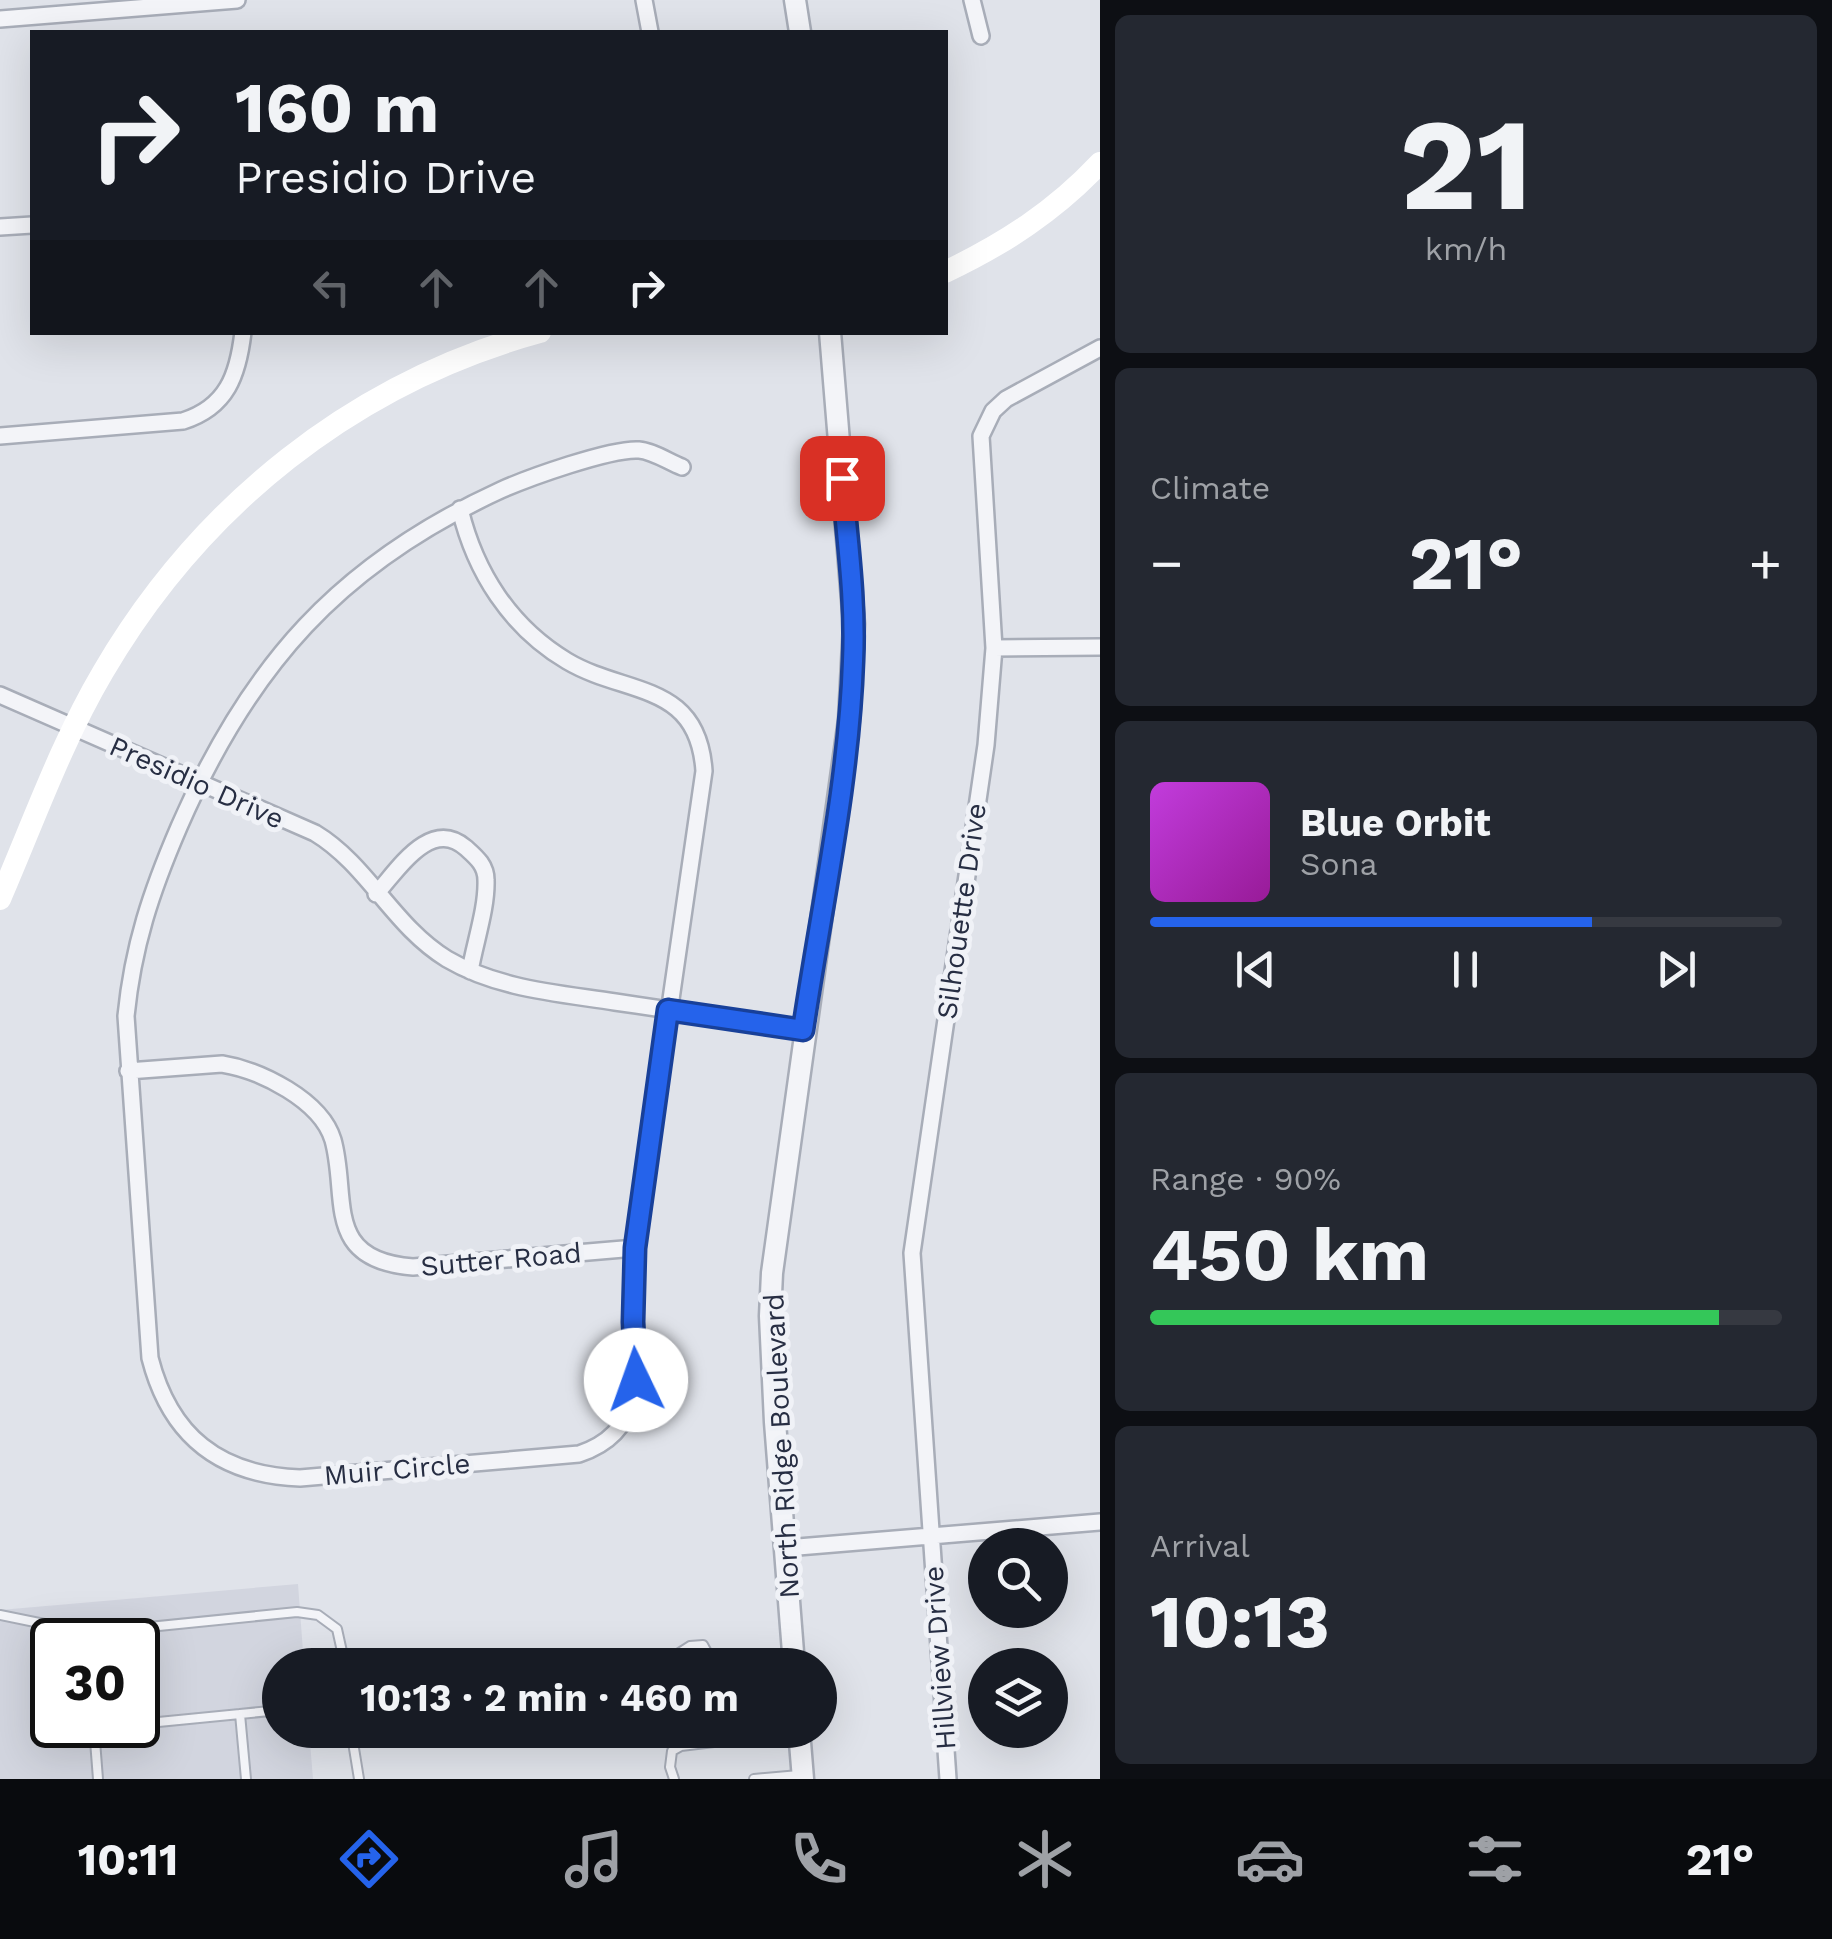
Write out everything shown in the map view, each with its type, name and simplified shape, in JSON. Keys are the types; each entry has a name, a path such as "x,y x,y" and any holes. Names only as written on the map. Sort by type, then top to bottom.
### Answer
{"main road":[{"path":"948,270 1018,234 1052,209 1100,163"},
{"path":"0,899 101,674 162,583 222,515 263,478 352,412 410,380 531,335"}],"street":[{"path":"0,19 237,0"},
{"path":"644,0 650,30"},
{"path":"796,0 800,30"},
{"path":"972,0 981,36"},
{"path":"0,227 30,225"},
{"path":"0,436 183,421 197,416 224,396 233,382 242,335"},
{"name":"North Ridge Boulevard","path":"793,1648 770,1316 780,1195 849,720 853,666 854,624 830,335"},
{"name":"Silhouette Drive","path":"930,1536 912,1253 986,745 994,648 980,452 986,422 1006,399 1100,348"},
{"name":"Muir Circle","path":"460,509 475,558 490,585 524,628 568,662 592,674 664,698 677,707 697,734 704,771 635,1248 635,1396 621,1427 595,1448 579,1454 300,1478 250,1472 212,1454 179,1424 156,1382 150,1358 126,1016 139,932 152,891 199,782 248,696 312,618 380,558 460,509 551,471 640,450 682,467"},
{"path":"994,648 1100,647"},
{"name":"Presidio Drive","path":"0,695 332,843 422,942 470,971 518,987 803,1030"},
{"path":"376,894 427,841 450,839 461,843 479,859 486,882 470,971"},
{"name":"Sutter Road","path":"128,1071 237,1066 304,1100 317,1111 332,1140 340,1210 346,1227 355,1242 382,1261 413,1267 635,1248"},
{"path":"786,1548 1100,1522"},
{"name":"Hillview Drive","path":"930,1536 948,1779"},
{"path":"801,1748 803,1777"}],"lane":[{"path":"0,1615 64,1628 120,1630 296,1612 318,1615 337,1629 341,1648"},
{"path":"160,1722 262,1712"},
{"path":"240,1714 246,1779"},
{"path":"96,1748 98,1779"},
{"path":"354,1748 359,1779"},
{"path":"674,1779 670,1767 672,1751 678,1748"},
{"path":"754,1779 803,1777"}],"shaded area":[{"path":"298,1584 303,1648 262,1648 262,1748 310,1748 313,1779 0,1779 0,1610"}],"route":[{"path":"636,1380 635,1248 668,1010 803,1030 849,720 853,666 854,624 842,478"}]}
